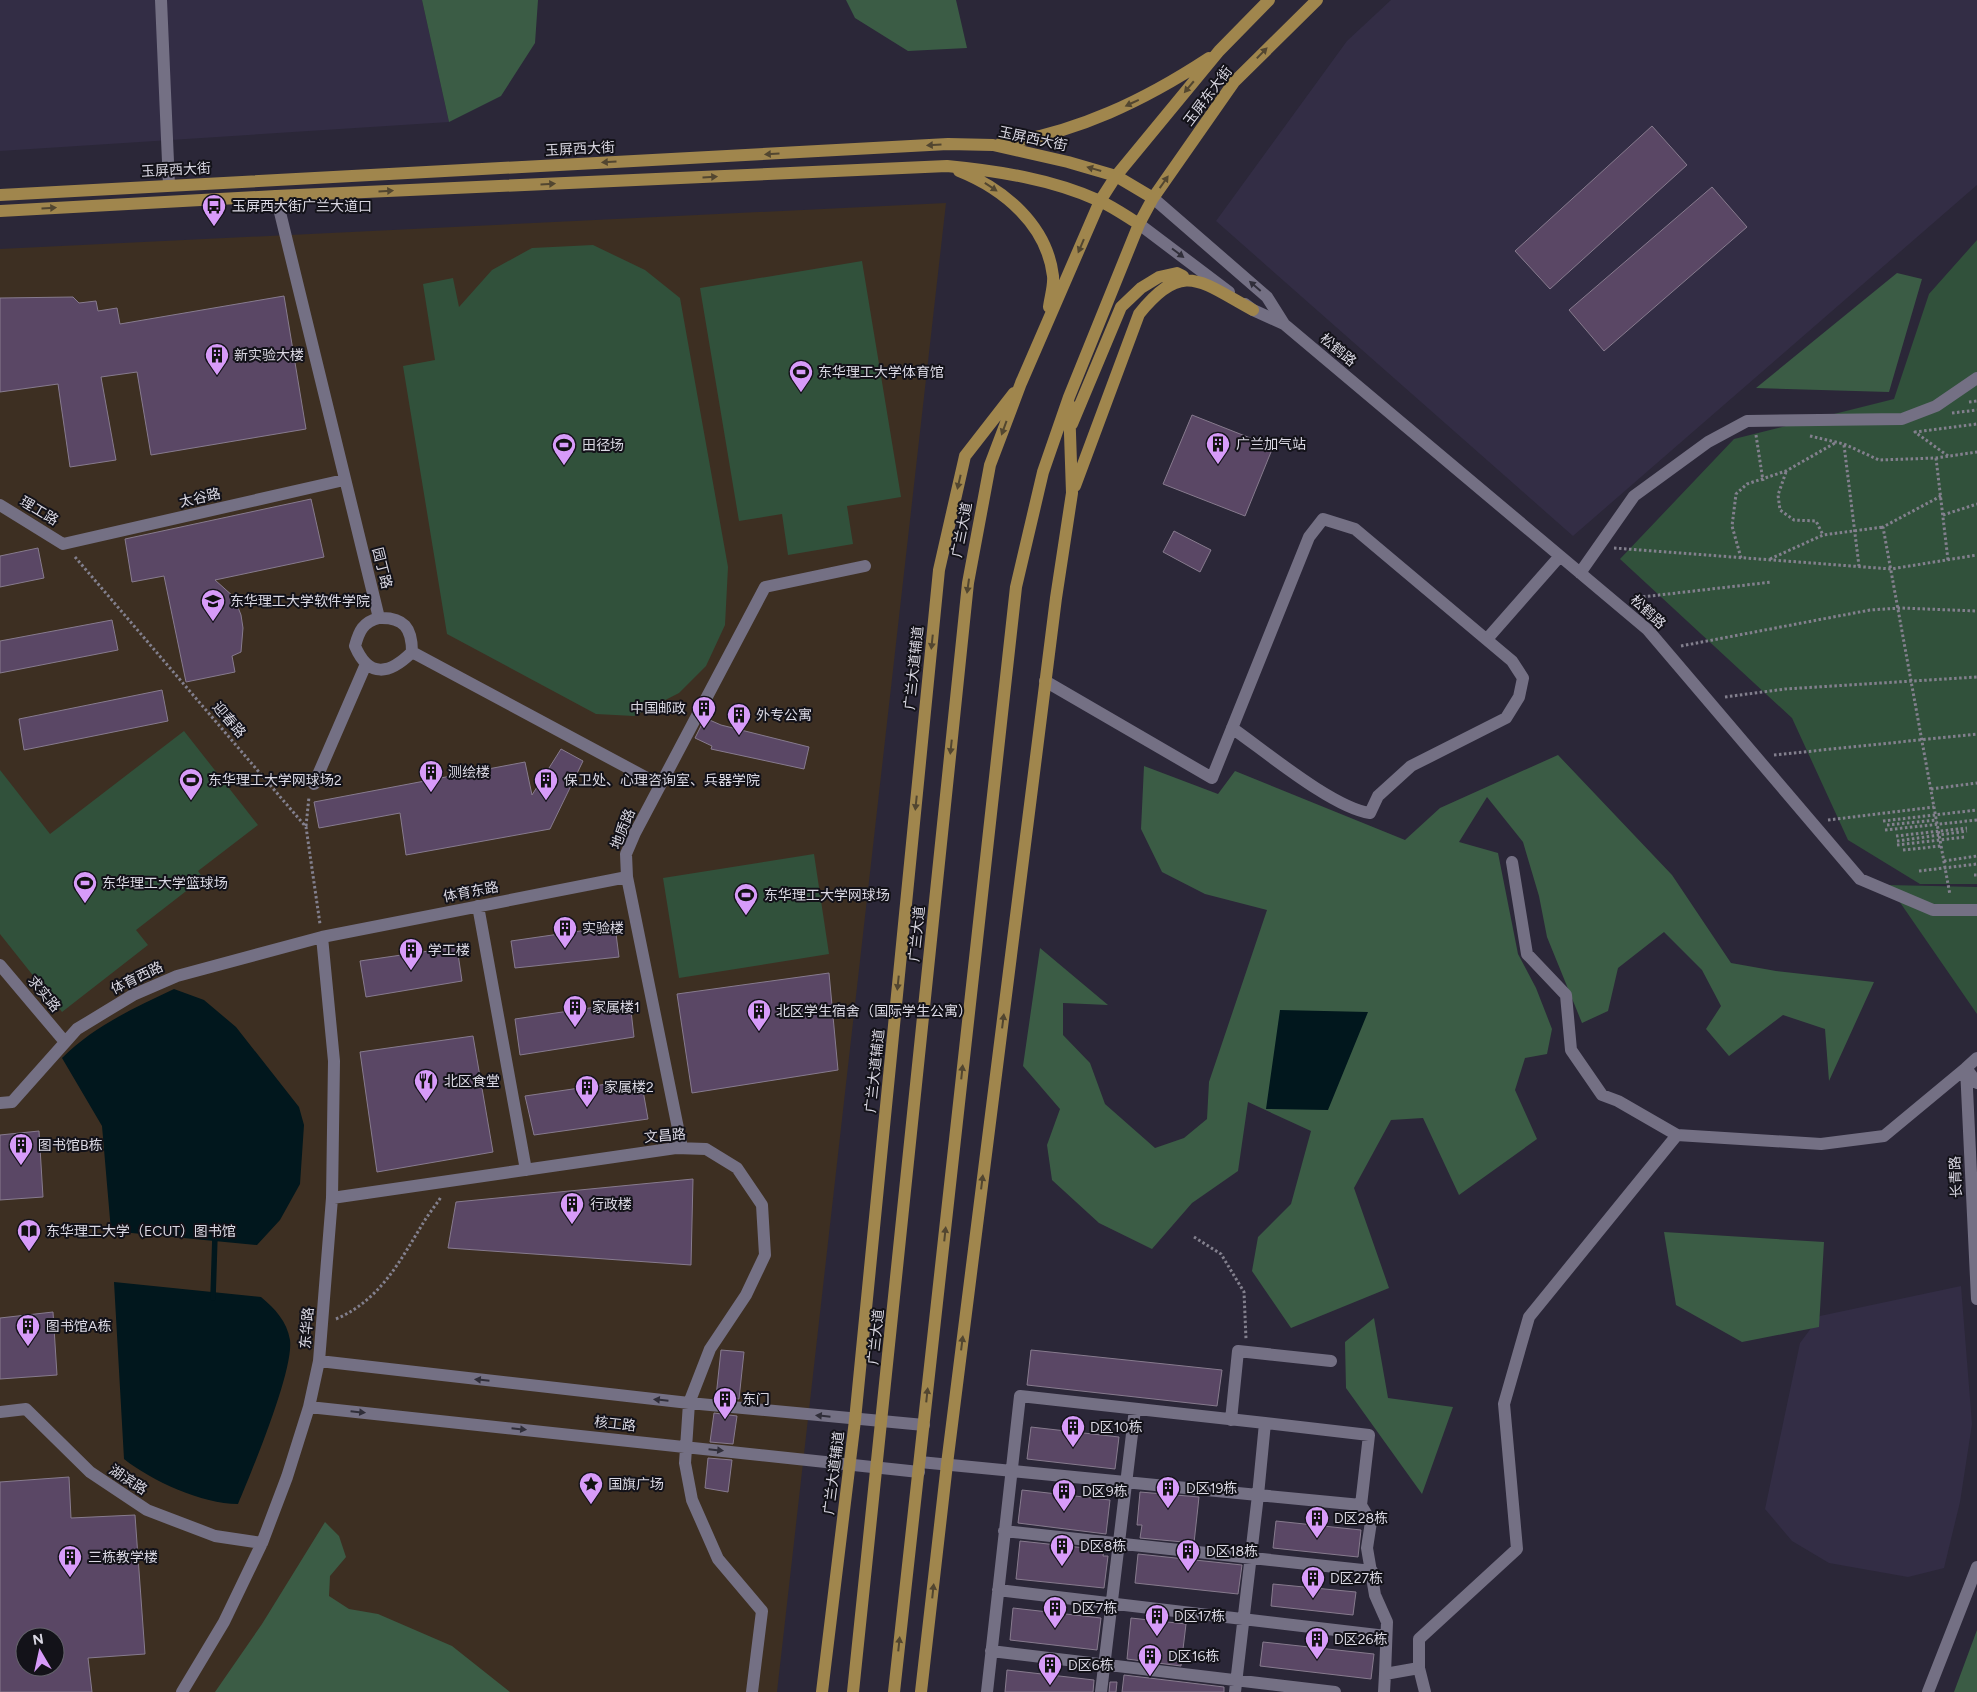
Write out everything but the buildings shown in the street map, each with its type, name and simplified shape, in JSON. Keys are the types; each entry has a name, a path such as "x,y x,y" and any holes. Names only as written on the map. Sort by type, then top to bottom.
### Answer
{"main road":[{"name":"玉屏东大街","path":"1100,201 1116,176 1219,51 1269,0"},
{"name":"玉屏东大街","path":"1139,224 1153,198 1234,82 1317,0"},
{"path":"993,145 1078,126 1109,114 1178,78 1219,51"},
{"name":"玉屏西大街","path":"0,195 948,144 993,145 1116,176 1153,198"},
{"path":"947,166 979,179 1002,195 1027,217 1046,247 1053,278 1047,324"},
{"path":"0,211 276,196 947,166 990,170 1056,185 1100,201 1139,224 1069,397 1043,472 1016,587 894,1692"},
{"name":"广兰大道","path":"853,1692 968,583 990,465 1021,383 1100,201"},
{"path":"1070,428 1121,307 1141,288 1160,277 1177,274 1201,282 1253,310"},
{"path":"1072,493 1139,314 1155,294 1170,284 1183,281 1201,282"},
{"name":"广兰大道辅道","path":"822,1692 855,1420 939,570 965,456 1021,383"},
{"path":"922,1692 947,1464 1046,681 1072,493 1069,397"}],"street":[{"path":"161,0 169,185"},
{"name":"园丁路","path":"276,196 379,618"},
{"name":"松鹤路","path":"1153,198 1267,297 1284,324"},
{"name":"松鹤路","path":"1139,224 1253,310 1284,324 1648,630 1860,879 1933,910 1977,910"},
{"path":"1580,573 1634,496 1708,442 1747,421 1902,419 1936,406 1977,378"},
{"name":"太谷路","path":"63,544 344,480"},
{"name":"理工路","path":"0,505 63,544"},
{"path":"1046,681 1212,778 1232,728 1309,537 1323,519 1355,529 1512,661 1524,678 1519,697 1506,718 1411,766 1378,796 1370,813 1359,811 1330,796 1232,728"},
{"path":"1487,640 1560,556"},
{"name":"地质路","path":"682,1148 627,876 626,854 660,785 765,587 865,566"},
{"path":"379,618 394,618 404,624 412,639 412,652 401,664 378,671 366,664 355,646 358,632 368,621 379,618"},
{"path":"412,652 660,785"},
{"path":"314,784 366,664"},
{"path":"1512,862 1527,954 1566,995 1571,1050 1602,1095 1618,1101 1678,1135 1821,1144 1884,1136 1977,1058"},
{"name":"体育东路","path":"322,937 627,876"},
{"path":"478,906 526,1170"},
{"name":"体育西路","path":"0,1103 12,1102 77,1029 133,995 177,976 322,937"},
{"name":"东华路","path":"182,1692 224,1622 262,1543 287,1477 309,1407 319,1361 332,1198 334,1061 322,937"},
{"name":"求实路","path":"0,966 65,1042"},
{"path":"1966,1068 1977,1083"},
{"name":"长青路","path":"1966,1068 1977,1299"},
{"path":"1425,1692 1419,1668 1420,1639 1517,1549 1504,1404 1529,1317 1678,1135"},
{"name":"文昌路","path":"332,1198 682,1148 706,1149 737,1168 762,1205 765,1255 746,1295 710,1348 690,1403 685,1463 692,1500 718,1559 762,1611 752,1692"},
{"path":"1231,1420 1238,1351 1332,1361"},
{"path":"319,1361 690,1403 924,1425"},
{"path":"987,1692 1020,1396 1369,1435 1361,1505 1372,1522 1367,1548 1375,1595 1387,1622 1384,1692"},
{"name":"核工路","path":"309,1407 877,1467 919,1467 947,1464 1361,1505"},
{"name":"湖滨路","path":"0,1412 26,1409 90,1472 147,1510 215,1536 262,1543"},
{"path":"1101,1692 1135,1409"},
{"path":"1236,1686 1265,1423"},
{"path":"1004,1531 1372,1571"},
{"path":"1928,1692 1977,1567"},
{"path":"998,1590 1386,1636"},
{"path":"991,1651 1104,1665 1236,1686 1335,1692"},
{"path":"1385,1674 1419,1668"}],"path":[{"path":"1747,421 1754,422 1763,481"},
{"path":"1949,456 1915,432 1977,424"},
{"path":"1808,436 1844,444 1880,460 1936,458 1977,452"},
{"path":"1741,558 1732,526 1736,494 1747,484 1763,481 1786,472 1835,442"},
{"path":"1844,444 1859,566"},
{"path":"1936,458 1948,560"},
{"path":"1786,472 1778,496 1780,510 1794,520 1816,521 1823,535"},
{"path":"1768,560 1823,535 1883,527 1941,496"},
{"path":"1943,515 1977,504"},
{"path":"1883,527 1953,911"},
{"name":"迎春路","path":"63,544 306,827"},
{"path":"1598,547 1891,569 1977,555"},
{"path":"1612,600 1772,582"},
{"path":"1681,646 1870,610 1898,608 1977,611"},
{"path":"1707,700 1785,689 1977,677"},
{"path":"1756,757 1977,734"},
{"path":"1931,789 1977,782"},
{"path":"314,784 309,798 306,827 322,937"},
{"path":"1812,822 1934,807"},
{"path":"1883,821 1977,810"},
{"path":"1887,825 1936,820"},
{"path":"1886,830 1977,820"},
{"path":"1965,836 1940,841 1897,843 1967,830"},
{"path":"1896,836 1939,834"},
{"path":"1904,850 1941,846"},
{"path":"1944,861 1977,856"},
{"path":"1919,872 1977,864"},
{"path":"322,1326 348,1314 387,1280 411,1247 450,1181"},
{"path":"1194,1236 1221,1254 1244,1292 1247,1352"}],"shaded area":[{"path":"0,0 422,0 449,122 0,151"},
{"path":"1391,0 1977,0 1977,185 1573,536 1216,221 1347,41"},
{"path":"946,203 777,1692 0,1692 0,249"},
{"path":"1961,1286 1972,1424 1960,1502 1944,1568 1908,1577 1829,1563 1792,1541 1765,1509 1800,1343 1820,1316"}],"green space":[{"path":"422,0 538,0 535,43 501,96 449,122"},
{"path":"846,0 956,0 967,48 908,51 855,18"},
{"path":"1977,240 1977,884 1920,884 1848,840 1792,718 1620,559 1734,439 1894,399 1929,294"},
{"name":"田径场","path":"593,245 645,270 680,298 728,567 725,625 706,666 679,693 634,716 596,714 447,634 403,366 435,360 423,284 453,278 459,307 492,270 532,248"},
{"name":"东华理工大学体育馆","path":"862,261 901,497 847,506 853,544 788,555 782,514 739,521 700,288"},
{"path":"1897,273 1922,279 1889,392 1756,388"},
{"name":"东华理工大学篮球场","path":"184,731 258,825 198,871 203,878 136,930 148,945 62,1012 0,934 0,770 50,834"},
{"path":"1558,755 1672,875 1731,963 1776,971 1874,982 1829,1081 1825,1029 1783,1015 1729,1056 1706,1029 1721,1006 1702,970 1664,932 1618,968 1608,1011 1582,1023 1547,937 1539,896 1523,842 1487,797 1459,842 1498,853 1518,954 1536,988 1552,1029 1547,1054 1525,1058 1515,1090 1537,1139 1459,1195 1423,1118 1391,1120 1354,1188 1389,1288 1291,1328 1252,1271 1258,1237 1291,1204 1311,1131 1248,1102 1238,1171 1192,1203 1152,1249 1099,1223 1052,1180 1047,1145 1060,1109 1023,1066 1040,948 1108,1005 1063,1003 1063,1035 1090,1063 1105,1104 1155,1148 1184,1138 1207,1119 1209,1082 1267,910 1205,894 1162,872 1141,829 1144,766 1218,794 1235,771 1405,840 1440,808"},
{"name":"东华理工大学网球场","path":"814,854 829,954 679,978 663,878"},
{"path":"1888,885 1977,887 1977,1014"},
{"path":"1664,1232 1824,1242 1819,1327 1742,1342 1676,1305"},
{"path":"1374,1318 1388,1398 1453,1407 1422,1494 1346,1388 1345,1342"},
{"path":"325,1522 339,1536 346,1557 330,1576 329,1596 349,1609 378,1614 452,1646 510,1692 215,1692 262,1624"},
{"path":"1977,1630 1977,1692 1954,1692"}],"water":[{"path":"174,989 204,1000 236,1027 299,1107 304,1125 300,1184 280,1220 257,1245 111,1231 102,1126 62,1058 87,1036 101,1027"},
{"path":"1280,1010 1368,1012 1328,1110 1266,1109"},
{"path":"114,1282 261,1297 276,1311 283,1321 290,1340 285,1374 270,1422 238,1504 193,1496 163,1483 124,1459"}],"waterway":[{"path":"213,1298 215,1235"}],"place":[{"name":"玉屏西大街广兰大道口","path":"214,227"},
{"name":"新实验大楼","path":"217,376"},
{"name":"东华理工大学体育馆","path":"801,393"},
{"name":"广兰加气站","path":"1218,465"},
{"name":"田径场","path":"564,466"},
{"name":"东华理工大学软件学院","path":"213,622"},
{"name":"中国邮政","path":"704,729"},
{"name":"外专公寓","path":"739,736"},
{"name":"测绘楼","path":"431,793"},
{"name":"东华理工大学网球场2","path":"191,801"},
{"name":"保卫处、心理咨询室、兵器学院","path":"546,801"},
{"name":"东华理工大学篮球场","path":"85,904"},
{"name":"东华理工大学网球场","path":"746,916"},
{"name":"实验楼","path":"565,949"},
{"name":"学工楼","path":"411,971"},
{"name":"家属楼1","path":"575,1028"},
{"name":"北区学生宿舍（国际学生公寓）","path":"759,1032"},
{"name":"北区食堂","path":"426,1102"},
{"name":"家属楼2","path":"587,1108"},
{"name":"图书馆B栋","path":"21,1166"},
{"name":"行政楼","path":"572,1225"},
{"name":"东华理工大学（ECUT）图书馆","path":"29,1252"},
{"name":"图书馆A栋","path":"28,1347"},
{"name":"东门","path":"725,1420"},
{"name":"D区10栋","path":"1073,1448"},
{"name":"国旗广场","path":"591,1505"},
{"name":"D区19栋","path":"1168,1509"},
{"name":"D区9栋","path":"1064,1512"},
{"name":"D区28栋","path":"1317,1539"},
{"name":"D区8栋","path":"1062,1567"},
{"name":"D区18栋","path":"1188,1572"},
{"name":"三栋教学楼","path":"70,1578"},
{"name":"D区27栋","path":"1313,1599"},
{"name":"D区7栋","path":"1055,1629"},
{"name":"D区17栋","path":"1157,1637"},
{"name":"D区26栋","path":"1317,1660"},
{"name":"D区16栋","path":"1150,1677"},
{"name":"D区6栋","path":"1050,1686"}]}
